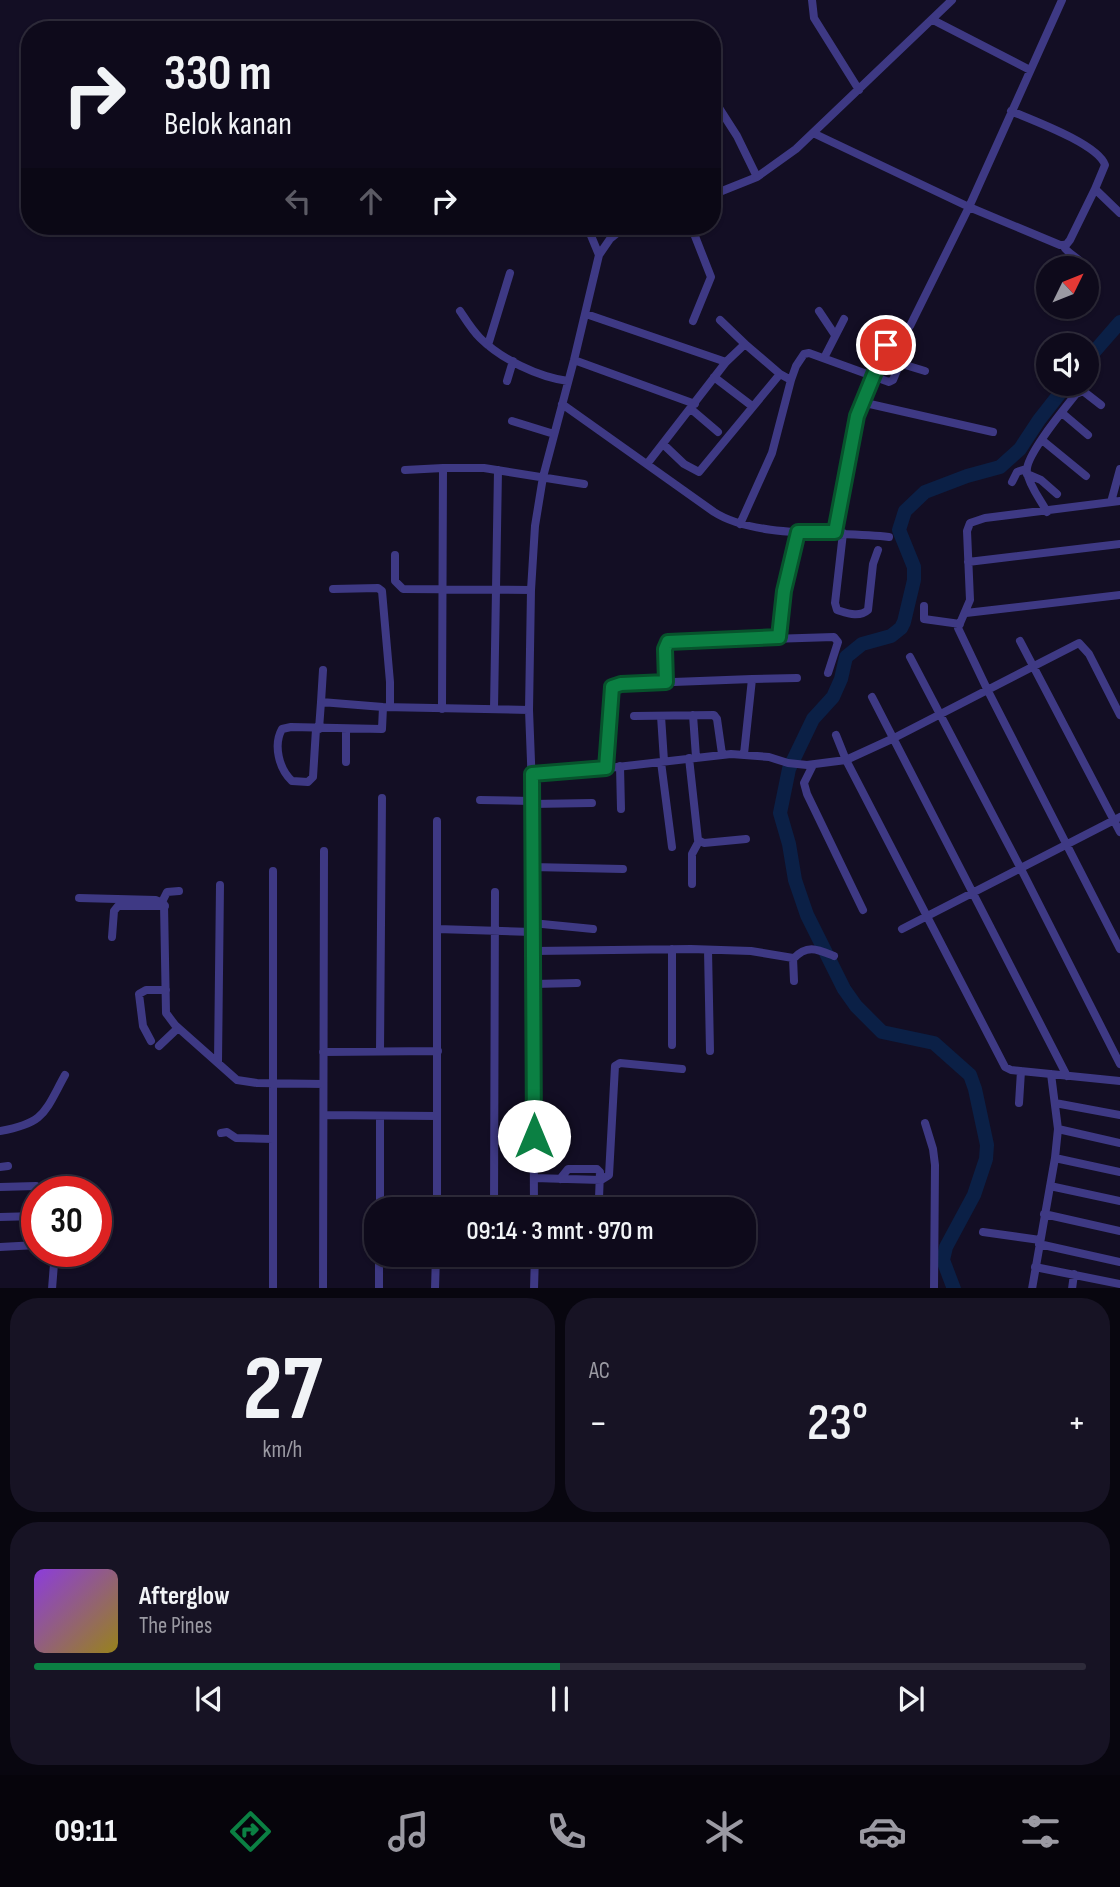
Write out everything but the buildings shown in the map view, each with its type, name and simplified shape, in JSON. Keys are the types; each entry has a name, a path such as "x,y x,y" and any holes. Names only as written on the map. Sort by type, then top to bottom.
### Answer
{"street":[{"path":"812,0 814,18 859,90"},
{"path":"721,191 757,177 780,162 933,20 951,0"},
{"path":"910,326 969,207 1062,0"},
{"path":"933,20 1030,70"},
{"path":"721,111 757,177"},
{"path":"1011,111 1097,152 1105,165 1070,240 1063,246"},
{"path":"813,133 969,207 1063,246 1073,256"},
{"path":"1095,189 1120,213"},
{"path":"591,235 600,255"},
{"path":"534,1197 534,951 529,710 535,526 543,477 600,255 615,235"},
{"path":"693,321 711,277 695,235"},
{"path":"488,345 510,273"},
{"path":"460,311 477,335 488,345 513,361 568,382"},
{"path":"819,311 835,335"},
{"path":"586,313 726,362"},
{"path":"824,358 844,319"},
{"path":"720,320 780,374 791,380"},
{"path":"647,464 726,362 745,344"},
{"path":"878,550 873,564 868,610 852,615 837,610 835,603 839,533 850,448 861,402 886,345"},
{"path":"740,524 772,453 791,380 798,361 804,354 809,353 892,381 902,364 925,371"},
{"path":"574,360 693,406 718,432"},
{"path":"507,381 513,361"},
{"path":"663,444 684,464 699,471 780,374"},
{"path":"714,377 752,406"},
{"path":"1027,472 1042,440 1076,394 1082,391 1101,405"},
{"path":"861,402 993,432"},
{"path":"562,404 720,515 740,524 798,532 888,537"},
{"path":"1062,413 1088,435"},
{"path":"512,421 554,434"},
{"path":"1042,440 1086,476"},
{"path":"442,709 443,468"},
{"path":"405,470 484,468 584,484"},
{"path":"1120,468 1115,502 974,520 970,523 967,531 970,600 960,624 960,634 988,691 1120,949"},
{"path":"494,709 498,470"},
{"path":"1012,482 1017,472 1027,472 1057,494"},
{"path":"1027,472 1047,512"},
{"path":"779,637 782,602 798,532"},
{"path":"968,562 1120,544"},
{"path":"395,555 395,581 398,587 409,590 531,590"},
{"path":"323,670 321,702 318,729 313,777 307,782 292,781 279,761 280,731 291,727 318,729 382,729 390,682 382,591 377,588 333,589"},
{"path":"966,613 1120,595"},
{"path":"925,606 924,619 960,624"},
{"path":"666,682 665,649 668,642 834,637 838,642 828,673"},
{"path":"1020,641 1117,819 1120,832"},
{"path":"532,774 722,754 769,757 788,764 810,765 846,760 1082,644 1116,698 1120,715"},
{"path":"910,657 1120,1064"},
{"path":"606,768 612,687 621,684 797,678"},
{"path":"744,754 752,680"},
{"path":"872,697 1067,1076"},
{"path":"321,702 386,707 529,710"},
{"path":"692,884 692,854 699,841 695,827 694,715"},
{"path":"634,716 716,717 722,754"},
{"path":"661,716 662,761 672,847"},
{"path":"346,729 346,762"},
{"path":"836,735 846,760 1007,1069 1120,1081"},
{"path":"810,765 804,782 807,794 863,910"},
{"path":"620,766 621,808"},
{"path":"380,1051 382,798"},
{"path":"480,800 592,803"},
{"path":"902,929 1117,819"},
{"path":"437,821 437,1197"},
{"path":"699,841 704,843 746,839"},
{"path":"323,1288 324,851"},
{"path":"532,867 623,869"},
{"path":"273,871 273,1288"},
{"path":"218,1062 220,885"},
{"path":"179,891 167,892 163,904 166,1013 178,1028 237,1080 323,1084"},
{"path":"494,1197 495,892"},
{"path":"79,898 163,904"},
{"path":"112,937 114,911 118,906 163,904"},
{"path":"437,929 593,929"},
{"path":"793,959 802,951 811,948 834,956"},
{"path":"671,949 672,1045"},
{"path":"534,951 708,950 764,952 793,959"},
{"path":"708,950 710,1051"},
{"path":"793,959 794,981"},
{"path":"534,984 577,983"},
{"path":"151,1041 143,1026 139,994 146,990 166,990"},
{"path":"159,1046 178,1028"},
{"path":"323,1052 438,1051"},
{"path":"601,1180 609,1175 615,1066 620,1063 682,1069"},
{"path":"1019,1103 1021,1071"},
{"path":"1032,1288 1058,1129 1051,1074"},
{"path":"0,1131 24,1127 37,1120 65,1075"},
{"path":"1055,1103 1120,1115"},
{"path":"324,1115 437,1116"},
{"path":"380,1117 380,1197"},
{"path":"925,1123 935,1165 934,1288"},
{"path":"1058,1129 1120,1143"},
{"path":"221,1133 229,1133 236,1138 273,1139"},
{"path":"1055,1158 1120,1172"},
{"path":"534,1178 559,1179 568,1169 597,1169 601,1180 599,1197"},
{"path":"0,1187 21,1186"},
{"path":"1050,1186 1120,1201"},
{"path":"1044,1213 1120,1231"},
{"path":"0,1217 21,1216"},
{"path":"983,1232 1039,1242 1120,1262"},
{"path":"0,1247 21,1246"},
{"path":"52,1288 54,1267"},
{"path":"379,1267 379,1288"},
{"path":"435,1288 436,1267"},
{"path":"534,1288 535,1267"},
{"path":"1035,1267 1120,1284"},
{"path":"1072,1288 1074,1274"}],"waterway":[{"path":"1099,346 1120,322"},
{"path":"954,1288 943,1260 946,1247 974,1195 986,1159 987,1145 970,1075 934,1043 882,1032 856,1006 844,989 807,915 795,880 780,813 789,769 813,719 833,697 846,657 862,644 891,636 904,622 914,580 914,567 899,530 905,511 925,492 1000,467 1020,449 1058,396"}],"route":[{"path":"534,1136 532,774 606,768 612,687 621,684 666,682 665,649 668,642 779,637 780,613 798,532 835,532 857,416 886,345"}]}
